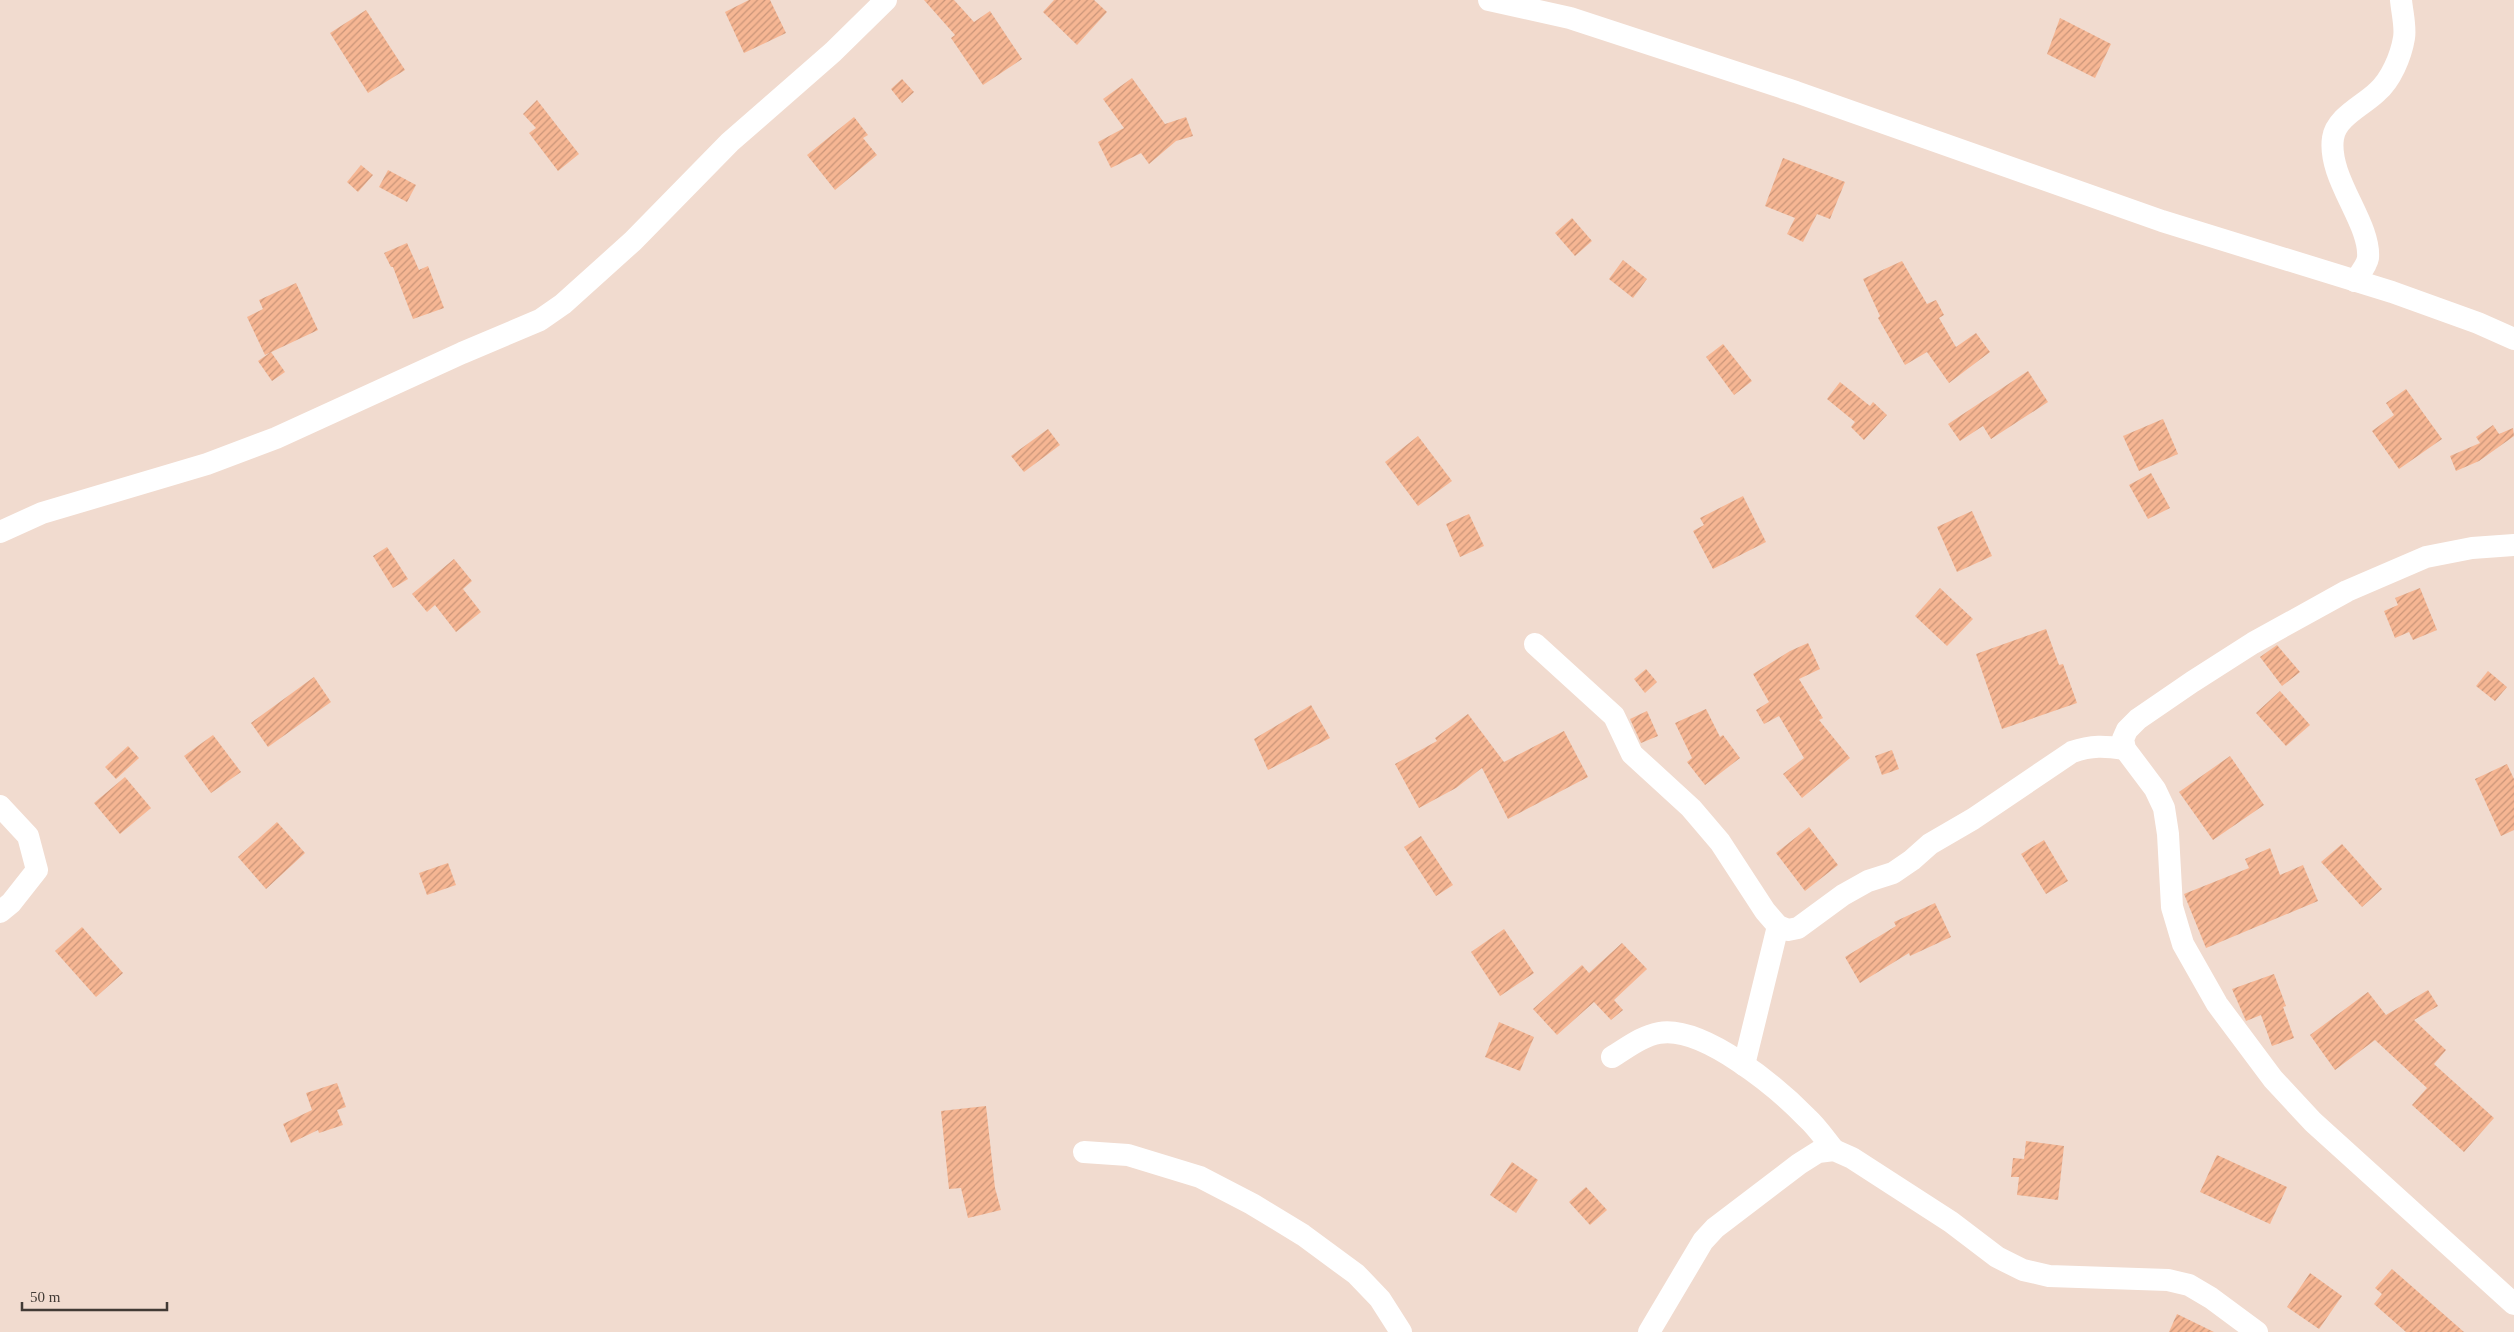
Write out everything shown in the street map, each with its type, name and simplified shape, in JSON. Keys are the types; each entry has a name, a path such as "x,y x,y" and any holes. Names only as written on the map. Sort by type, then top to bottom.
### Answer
{"street":[{"path":"0,532 42,513 207,464 276,438 462,352 540,320 563,304 633,241 730,142 833,52 886,0"},
{"path":"1489,0 1570,18 1796,92 2162,221 2355,281 2478,323 2514,339"},
{"path":"2355,281 2368,259 2367,244 2340,180 2333,154 2332,136 2343,119 2379,91 2392,72 2404,38 2401,0"},
{"path":"2514,544 2472,548 2426,557 2347,591 2245,648 2138,719 2127,730 2124,739 2124,749 2155,789 2164,808 2168,834 2172,907 2183,944 2217,1004 2273,1079 2313,1122 2514,1304"},
{"path":"1536,644 1614,716 1632,754 1691,808 1720,842 1753,894 1778,926 1788,930 1798,928 1868,881 1893,873 1930,844 1973,819 2072,752 2088,746 2101,745 2124,749"},
{"path":"0,806 28,836 36,870 11,903 0,912"},
{"path":"1744,1065 1778,926"},
{"path":"1612,1057 1644,1037 1660,1032 1690,1036 1712,1045 1744,1065 1778,1091 1808,1119 1834,1150 1876,1173 1951,1222 1997,1257 2022,1270 2049,1276 2168,1280 2189,1285 2211,1298 2257,1332"},
{"path":"1649,1332 1698,1249 1715,1228 1799,1164 1818,1152 1834,1150"},
{"path":"1084,1152 1128,1155 1200,1177 1252,1204 1303,1235 1356,1274 1380,1299 1401,1332"}],"building":[{"path":"749,0 770,0 786,33 744,53 725,12"},
{"path":"924,0 954,0 974,22 990,11 1022,59 983,85 951,38 955,35"},
{"path":"1054,0 1094,0 1107,12 1077,45 1043,12"},
{"path":"366,10 405,70 368,93 330,33"},
{"path":"2060,18 2111,44 2095,78 2047,54"},
{"path":"1132,78 1165,124 1186,117 1193,136 1176,141 1149,164 1141,153 1111,168 1098,142 1124,128 1103,99"},
{"path":"902,79 914,92 902,103 891,89"},
{"path":"537,100 579,154 558,171 529,133 536,128 523,114"},
{"path":"854,117 868,135 863,138 877,155 835,190 807,155"},
{"path":"1783,158 1845,182 1830,219 1817,214 1803,242 1787,234 1795,218 1765,206"},
{"path":"361,165 373,175 358,192 347,182"},
{"path":"388,170 416,185 407,202 379,187"},
{"path":"1572,218 1592,241 1575,256 1555,233"},
{"path":"407,243 419,270 428,266 444,308 413,319 393,267 391,267 384,253"},
{"path":"1623,260 1647,279 1633,298 1609,279"},
{"path":"1902,261 1927,304 1936,300 1944,315 1939,318 1956,347 1976,333 1990,352 1949,383 1927,352 1905,365 1878,318 1880,316 1863,279"},
{"path":"296,283 318,330 265,355 247,317 263,309 259,300"},
{"path":"1723,344 1752,381 1734,395 1706,357"},
{"path":"271,352 285,372 272,381 258,361"},
{"path":"2028,371 2048,402 1991,439 1983,426 1960,441 1948,424"},
{"path":"1840,382 1870,406 1873,402 1887,415 1864,440 1851,427 1855,422 1827,399"},
{"path":"2406,389 2442,439 2399,469 2372,431 2394,415 2386,403"},
{"path":"2163,419 2178,454 2139,471 2123,436"},
{"path":"2493,425 2499,434 2513,428 2514,436 2479,461 2456,471 2450,456 2480,443 2476,437"},
{"path":"1048,429 1060,445 1024,472 1011,456"},
{"path":"1418,436 1452,481 1418,506 1385,462"},
{"path":"2151,473 2170,508 2148,519 2129,485"},
{"path":"1743,496 1766,542 1713,569 1693,531 1704,525 1700,518"},
{"path":"1972,511 1992,556 1957,572 1937,527"},
{"path":"1469,514 1484,546 1460,557 1446,524"},
{"path":"387,547 408,579 393,588 373,556"},
{"path":"454,559 472,581 463,589 481,612 456,632 435,605 427,612 412,594"},
{"path":"1940,588 1973,619 1947,646 1915,616"},
{"path":"2420,588 2437,630 2413,640 2409,632 2395,638 2384,611 2398,605 2395,598"},
{"path":"2046,629 2059,665 2063,664 2077,703 2002,729 1976,654"},
{"path":"1808,643 1820,669 1799,679 1823,718 1819,720 1850,758 1802,798 1783,774 1804,758 1779,716 1764,724 1756,710 1769,702 1753,674 1790,651"},
{"path":"2277,645 2300,672 2282,686 2260,657"},
{"path":"1646,669 1657,682 1645,693 1634,679"},
{"path":"2488,671 2507,687 2495,701 2476,686"},
{"path":"314,677 331,702 268,747 251,723"},
{"path":"2280,691 2310,725 2286,746 2256,713"},
{"path":"1311,705 1330,738 1268,770 1254,739"},
{"path":"1706,709 1720,737 1723,735 1740,758 1705,785 1687,762 1692,758 1675,723"},
{"path":"1647,711 1658,736 1641,743 1630,719"},
{"path":"1468,714 1504,762 1564,731 1588,777 1508,819 1482,768 1456,788 1419,808 1395,764 1437,741 1435,738"},
{"path":"213,735 241,772 211,793 184,756"},
{"path":"128,746 139,758 116,779 105,767"},
{"path":"1892,750 1899,769 1882,775 1875,756"},
{"path":"2230,756 2264,805 2213,840 2179,792"},
{"path":"2507,764 2514,779 2514,830 2501,836 2475,779"},
{"path":"125,777 151,808 120,834 94,803"},
{"path":"277,822 305,853 266,889 238,857"},
{"path":"1809,827 1838,865 1805,891 1776,853"},
{"path":"1421,836 1453,885 1436,896 1404,847"},
{"path":"2044,840 2068,881 2046,894 2021,854"},
{"path":"2342,844 2382,889 2362,907 2321,862"},
{"path":"2270,848 2280,875 2303,865 2318,901 2206,948 2184,894 2249,868 2245,859"},
{"path":"448,863 456,885 427,895 419,873"},
{"path":"1935,903 1951,937 1910,956 1909,953 1860,983 1845,957 1896,926 1894,922"},
{"path":"82,927 123,973 96,997 55,951"},
{"path":"1504,929 1534,973 1500,996 1471,952"},
{"path":"1622,943 1647,969 1614,1000 1623,1010 1611,1020 1594,1002 1557,1035 1533,1009 1582,965 1589,973"},
{"path":"2274,974 2286,1006 2283,1007 2294,1038 2272,1046 2261,1015 2246,1021 2232,989"},
{"path":"2428,990 2438,1006 2414,1020 2446,1050 2434,1064 2494,1118 2464,1152 2412,1105 2427,1088 2375,1040 2335,1070 2310,1035 2368,992 2386,1015"},
{"path":"1499,1022 1534,1037 1520,1071 1485,1057"},
{"path":"337,1083 346,1107 337,1110 343,1125 319,1133 318,1130 291,1143 283,1124 312,1110 306,1093"},
{"path":"986,1106 995,1188 1001,1210 968,1218 961,1188 949,1189 941,1111"},
{"path":"2026,1141 2064,1146 2058,1200 2017,1195 2019,1177 2011,1177 2013,1158 2024,1159"},
{"path":"2217,1155 2287,1187 2270,1224 2200,1192"},
{"path":"1512,1162 1538,1180 1516,1213 1490,1195"},
{"path":"1586,1187 1607,1210 1590,1225 1569,1202"},
{"path":"2392,1269 2464,1332 2406,1332 2374,1304 2382,1294 2375,1288"},
{"path":"2310,1273 2342,1296 2319,1329 2287,1307"},
{"path":"2177,1314 2214,1332 2169,1332"}]}
